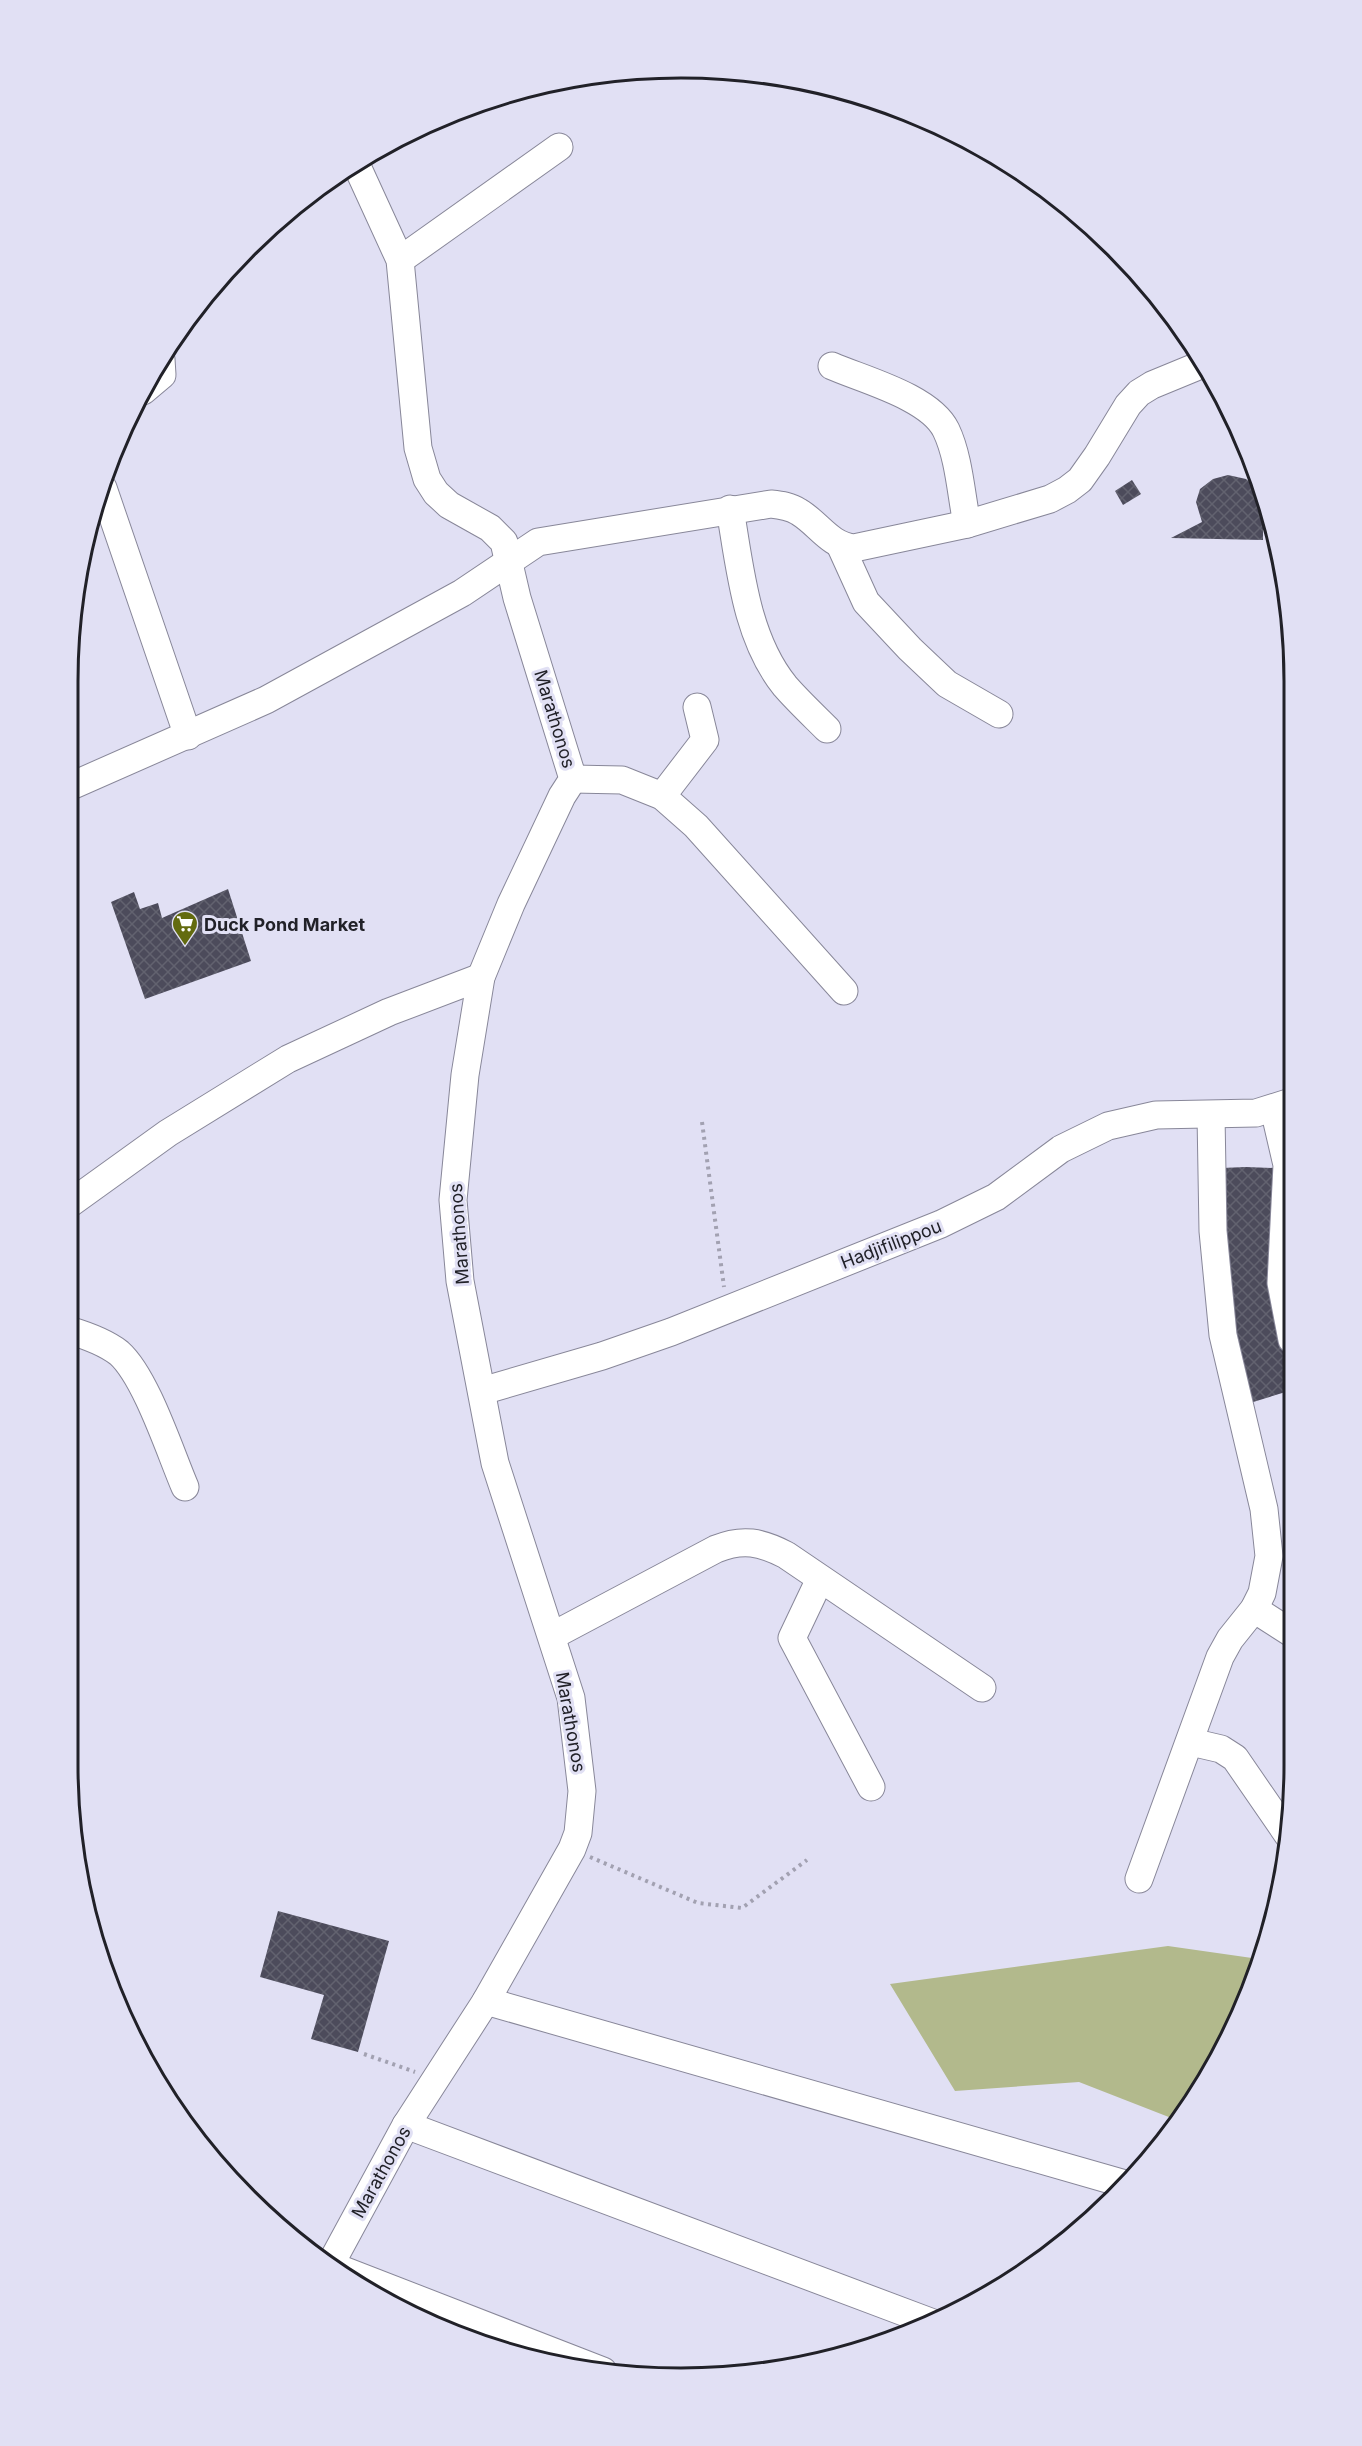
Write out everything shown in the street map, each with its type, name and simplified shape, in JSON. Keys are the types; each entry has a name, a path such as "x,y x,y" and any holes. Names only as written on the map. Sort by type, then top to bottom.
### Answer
{"street":[{"path":"400,260 559,147"},
{"name":"Marathonos","path":"334,2258 406,2126 486,2001 572,1849 581,1811 581,1771 571,1698 495,1463 460,1281 453,1200 465,1075 481,977 516,894 557,806 573,779 504,542 500,536 449,505 436,493 427,478 418,448 400,260 360,172"},
{"path":"832,366 915,401 936,415 950,440 967,524"},
{"path":"841,547 866,547 967,524 1025,508 1067,490 1086,472 1128,405 1139,393 1152,385 1195,367"},
{"path":"107,499 188,736"},
{"path":"78,783 266,700 462,593 538,542 771,504 789,507 808,519 841,547 866,602 910,649 947,684 999,714"},
{"path":"730,510 743,586 756,631 766,655 784,685 827,729"},
{"path":"662,796 705,740 697,707"},
{"path":"573,779 622,780 662,796 696,826 844,991"},
{"path":"78,1198 168,1133 288,1059 388,1012 481,977"},
{"path":"1282,1105 1284,1129"},
{"name":"Hadjifilippou","path":"482,1391 602,1356 727,1309 968,1212 1085,1135 1116,1124 1156,1115 1256,1113 1282,1105"},
{"path":"1139,1880 1220,1657 1254,1609 1267,1573 1268,1533 1223,1335 1213,1231 1211,1115"},
{"path":"1284,1224 1281,1283 1284,1299"},
{"path":"78,1333 88,1336 119,1354 133,1373 148,1399 185,1487"},
{"path":"552,1636 731,1543 749,1541 765,1544 982,1688"},
{"path":"820,1579 792,1638 871,1787"},
{"path":"1254,1609 1284,1628"},
{"path":"1191,1742 1221,1749 1235,1758 1281,1825"},
{"path":"486,2001 1116,2181"},
{"path":"406,2126 922,2318"},
{"path":"370,2282 565,2356"}],"path":[{"path":"702,1122 727,1309"},
{"path":"572,1849 698,1903 742,1908 807,1860"},
{"path":"364,2054 436,2079"}],"green space":[{"path":"1168,1946 1252,1958 1222,2032 1170,2117 1079,2082 955,2091 890,1984"}],"building":[{"path":"1228,475 1246,479 1250,483 1263,525 1263,540 1171,538 1202,522 1196,502 1200,489 1213,479"},
{"path":"1132,480 1141,494 1123,505 1115,491"},
{"path":"228,889 251,961 145,999 111,902 134,892 140,909 158,903 162,918"},
{"path":"1221,1168 1274,1168 1284,1346 1284,1392 1250,1403 1235,1358"},
{"path":"278,1911 389,1941 358,2052 311,2039 324,1995 260,1977"}],"place":[{"name":"Duck Pond Market","path":"185,947"}]}
